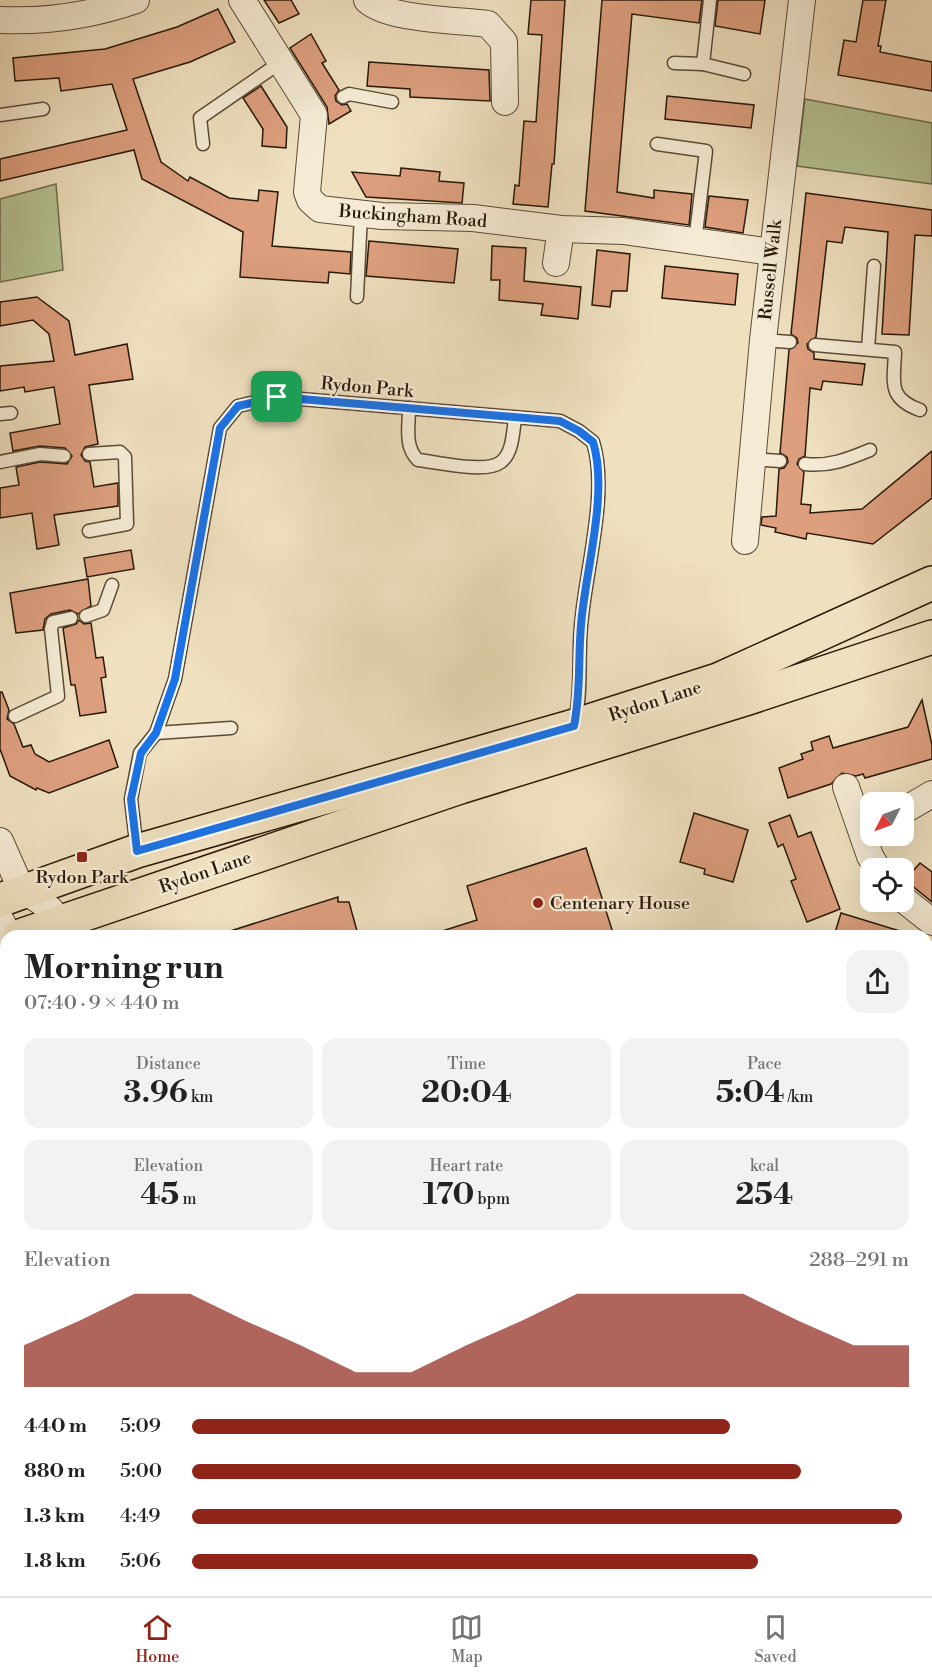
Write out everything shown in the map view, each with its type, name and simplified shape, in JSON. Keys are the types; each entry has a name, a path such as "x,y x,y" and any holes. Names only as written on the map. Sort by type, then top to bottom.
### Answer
{"main road":[{"name":"Rydon Lane","path":"11,896 137,851 574,726 718,680 932,582"},
{"name":"Rydon Lane","path":"64,929 460,787 748,699 932,638"}],"street":[{"path":"0,20 27,21 90,12 136,0"},
{"name":"Buckingham Road","path":"242,0 281,62 317,112 307,192 309,200 320,209 472,218 561,229 623,231 772,252"},
{"path":"368,0 377,8 488,24 504,42 506,102"},
{"name":"Russell Walk","path":"745,541 762,340 802,0"},
{"path":"556,263 561,229"},
{"path":"846,787 860,818"},
{"path":"914,805 932,794"},
{"path":"0,841 11,896 35,897 64,929"},
{"path":"914,908 932,922"}],"lane":[{"path":"703,64 710,0"},
{"path":"202,144 200,118 281,62"},
{"path":"674,63 703,64 744,74"},
{"path":"343,97 349,94 392,102"},
{"path":"0,115 42,110"},
{"path":"657,144 706,152 695,242"},
{"path":"357,297 361,213"},
{"path":"868,349 874,266"},
{"path":"762,340 790,342"},
{"path":"815,345 895,352 893,386 897,398 920,410"},
{"name":"Rydon Park","path":"137,851 131,799 141,753 156,733 175,679 220,428 238,406 277,397 560,421 593,442 597,455 599,482 581,627 580,699 574,726"},
{"path":"410,408 409,446 411,453 418,460 487,468 502,462 509,450 515,418"},
{"path":"804,464 818,466 843,462 870,450"},
{"path":"89,454 120,452 125,457 127,524 89,531"},
{"path":"0,462 40,454 64,456"},
{"path":"752,459 780,461"},
{"path":"86,616 103,610 112,585"},
{"path":"15,716 58,696 51,630 53,622 71,618"},
{"path":"156,733 231,728"}],"shaded area":[{"path":"805,99 932,123 932,184 797,166"},
{"path":"56,184 63,270 0,282 0,199"}],"building":[{"path":"264,0 291,0 299,14 279,23"},
{"path":"531,0 565,0 554,164 552,164 548,207 513,204 515,185 519,186 524,121 536,122 542,35 528,34"},
{"path":"602,0 702,0 699,23 632,14 617,192 654,198 654,190 692,194 689,225 585,211"},
{"path":"718,0 765,0 760,34 715,26"},
{"path":"863,0 886,0 878,46 881,46 880,52 932,62 932,91 838,75 844,40 856,42"},
{"path":"218,9 235,42 190,62 133,79 161,162 188,181 190,177 229,198 258,201 259,190 278,192 272,246 351,252 350,274 329,272 328,283 240,277 243,232 142,179 134,150 0,181 0,159 127,130 112,84 61,91 59,78 15,81 13,58 105,49 177,27"},
{"path":"311,34 326,61 322,63 339,90 335,96 336,101 342,105 347,104 351,111 329,124 327,107 290,48"},
{"path":"369,62 489,70 490,101 410,97 410,89 367,86"},
{"path":"261,86 287,127 286,148 262,146 263,129 243,98"},
{"path":"667,96 754,105 751,128 665,119"},
{"path":"401,168 440,172 439,181 464,183 462,203 366,197 352,172 400,176"},
{"path":"806,193 932,210 932,236 915,235 909,335 882,334 888,232 845,227 842,243 827,241 816,337 807,344 808,349 814,353 814,359 865,364 862,385 823,381 821,390 810,388 805,456 799,459 797,464 804,472 801,504 811,505 810,513 862,509 932,451 932,498 873,544 807,533 806,539 775,532 776,528 761,525 762,517 776,516 779,469 784,468 788,462 787,457 780,453 789,350 798,343 797,338 791,334"},
{"path":"709,196 748,200 743,233 705,227"},
{"path":"369,241 458,249 454,283 366,276"},
{"path":"492,246 526,248 524,281 581,287 578,319 541,315 543,304 499,300 500,280 491,280"},
{"path":"597,250 630,254 627,291 612,291 610,307 592,305"},
{"path":"665,266 738,274 735,305 662,298"},
{"path":"37,297 69,321 75,355 127,344 133,379 89,385 98,444 85,447 81,455 85,461 90,462 94,487 118,483 118,506 54,515 59,545 37,549 32,513 0,518 0,488 19,485 16,467 40,462 67,464 72,456 65,448 40,446 13,451 10,433 60,424 54,387 25,392 24,387 0,391 0,366 54,361 49,334 33,320 0,326 0,302"},
{"path":"131,550 134,569 87,577 84,558"},
{"path":"88,579 91,606 78,614 70,610 51,614 45,619 43,630 16,633 10,593"},
{"path":"79,620 84,624 91,623 96,658 103,657 106,677 101,678 106,712 80,716 75,685 71,685 63,628 76,624"},
{"path":"0,692 9,710 7,719 14,724 23,747 31,745 35,754 49,762 109,740 118,767 49,793 37,788 36,790 10,776 0,749"},
{"path":"922,700 932,745 932,759 865,778 863,774 856,776 842,773 831,784 788,798 779,768 803,759 801,754 813,750 811,742 829,736 833,748 908,727"},
{"path":"694,813 748,830 733,882 704,874 705,869 680,862"},
{"path":"790,815 798,837 811,832 840,909 807,922 791,881 796,879 783,844 778,847 769,823"},
{"name":"Centenary House","path":"586,848 612,930 445,930 477,920 467,886"},
{"path":"920,863 932,872 932,902 914,887 914,870"},
{"path":"338,897 338,902 349,902 357,930 233,930"},
{"path":"841,913 897,930 836,930"}],"place":[{"name":"Rydon Park","path":"82,857"},
{"name":"Centenary House","path":"538,903"}],"route":[{"path":"277,397 560,421 593,442 597,455 599,482 581,627 580,699 574,726 137,851 131,799 141,753 156,733 175,679 220,428 238,406 277,397"}]}
